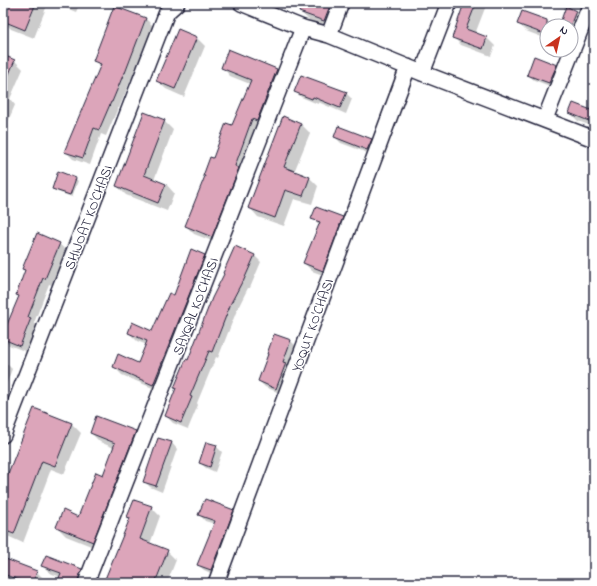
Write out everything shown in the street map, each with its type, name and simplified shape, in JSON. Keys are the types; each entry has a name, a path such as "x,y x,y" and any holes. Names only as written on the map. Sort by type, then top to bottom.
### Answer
{"street":[{"name":"SHIJOAT KO'CHASI","path":"3,435 167,12 177,3"},
{"path":"241,3 303,28 329,35 422,73 594,139"},
{"path":"329,35 342,3"},
{"path":"422,73 449,3"},
{"path":"545,119 591,3"},
{"name":"SAYQAL KO'CHASI","path":"86,583 303,28"},
{"name":"YOQUT KO'CHASI","path":"216,583 408,67"}],"building":[{"path":"8,3 36,3 25,30 3,21 3,16"},
{"path":"302,3 331,3 324,21 299,12"},
{"path":"464,3 475,6 466,29 487,37 483,49 452,38"},
{"path":"114,6 146,18 112,102 99,130 94,128 83,158 64,152 101,64 93,61"},
{"path":"566,6 576,11 573,18 562,18"},
{"path":"522,11 541,18 539,18 539,32 517,24"},
{"path":"178,29 197,37 175,89 156,81"},
{"path":"228,49 277,69 257,121 252,119 235,166 239,168 212,237 185,226 205,176 203,176 210,157 213,158 226,123 232,125 251,80 221,68"},
{"path":"3,55 15,60 3,88"},
{"path":"534,56 557,65 549,83 527,75"},
{"path":"301,75 347,92 340,108 313,97 312,99 294,92"},
{"path":"573,103 594,111 594,123 569,113"},
{"path":"144,112 165,120 144,175 166,184 158,203 116,186"},
{"path":"283,116 301,124 284,167 310,177 303,196 285,190 275,218 248,208"},
{"path":"338,126 372,139 367,150 334,137"},
{"path":"58,171 76,178 70,195 52,189"},
{"path":"316,207 343,217 323,271 303,263 320,222 311,219"},
{"path":"37,233 60,243 45,279 43,278 28,317 31,318 20,346 3,339 3,334 19,296 16,295 25,270 22,269"},
{"path":"235,246 255,255 243,282 231,303 212,352 209,351 190,396 192,397 181,423 165,416 176,388 174,388 186,359 188,360 212,298 224,274 223,273"},
{"path":"191,249 205,255 153,385 113,367 118,354 138,363 147,341 128,333 132,322 152,331 169,293 174,295"},
{"path":"274,334 291,340 283,362 286,363 276,389 258,381"},
{"path":"34,408 72,423 55,466 42,461 14,534 3,530 3,486"},
{"path":"96,416 136,431 93,542 56,527 63,510 78,517 96,472 103,475 115,443 90,433"},
{"path":"158,438 172,442 156,486 143,482"},
{"path":"206,442 217,445 210,467 199,463"},
{"path":"205,499 234,510 211,570 197,565 215,521 198,515"},
{"path":"134,500 152,506 140,539 168,550 155,583 106,583 107,580 105,579 130,518 127,517"},
{"path":"46,555 82,569 77,583 57,583 61,573 41,566"},
{"path":"3,558 37,571 33,583 27,583 3,574"}]}
